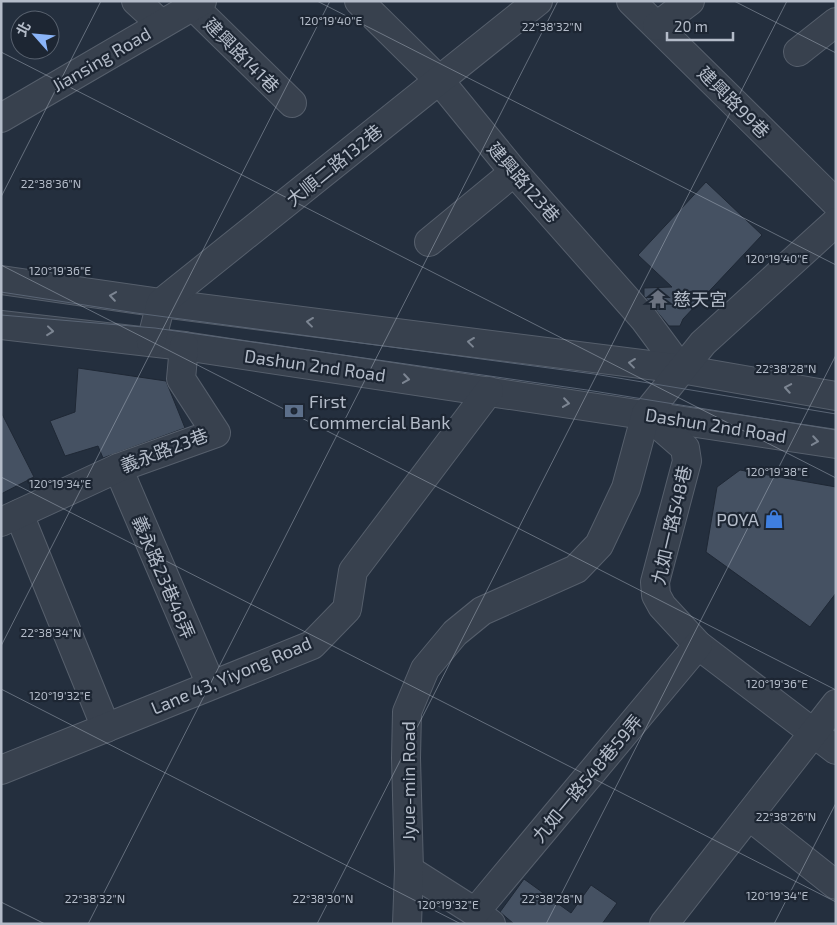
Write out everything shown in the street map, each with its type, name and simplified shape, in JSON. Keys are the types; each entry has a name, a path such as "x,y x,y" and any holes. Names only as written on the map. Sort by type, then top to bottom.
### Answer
{"street":[{"path":"136,1 161,24"},
{"name":"建興路123巷","path":"359,1 439,80 514,172 644,319 681,369"},
{"name":"大順二路132巷","path":"161,303 538,1"},
{"name":"建興路99巷","path":"631,1 836,202"},
{"path":"657,26 690,1"},
{"name":"Jiansing Road","path":"1,118 197,4"},
{"name":"建興路141巷","path":"197,4 292,103"},
{"path":"798,52 836,22"},
{"path":"429,242 514,172"},
{"name":"Jyue-min Road","path":"407,924 407,712 425,669 455,633 482,611 576,569 600,544 626,488 646,414 703,342 836,222"},
{"path":"1,280 161,303 681,369 836,396"},
{"path":"151,342 161,303"},
{"name":"Dashun 2nd Road","path":"1,325 184,346 836,444"},
{"name":"義永路23巷","path":"10,518 118,468 216,433 181,379 184,346"},
{"name":"Lane 43, Yiyong Road","path":"2,767 106,728 312,645 347,608 353,571 489,391"},
{"name":"九如一路548巷","path":"646,414 685,448 687,461 655,582 656,595 662,606 698,645 836,750"},
{"name":"義永路23巷48弄","path":"118,468 211,685"},
{"path":"10,518 106,728"},
{"name":"九如一路548巷59弄","path":"483,918 698,645"},
{"path":"664,924 836,704"},
{"path":"749,816 836,884"},
{"path":"408,870 483,918"}],"building":[{"path":"706,182 762,235 683,319 680,326 669,326 644,296 644,288 672,287 638,255"},
{"path":"78,368 166,381 185,428 103,458 98,446 65,456 50,421 75,412"},
{"path":"1,412 34,477 1,494"},
{"name":"POYA","path":"740,470 836,487 836,593 810,627 706,552 717,487"},
{"path":"524,879 571,913 591,885 617,903 602,924 514,924 500,912"}],"tram line":[{"path":"1,292 136,313 594,374 836,414"},
{"path":"1,315 155,328 587,390 836,430"}],"place":[{"name":"慈天宮","path":"658,299"},
{"name":"First Commercial Bank","path":"294,411"},
{"name":"POYA","path":"774,519"}]}
